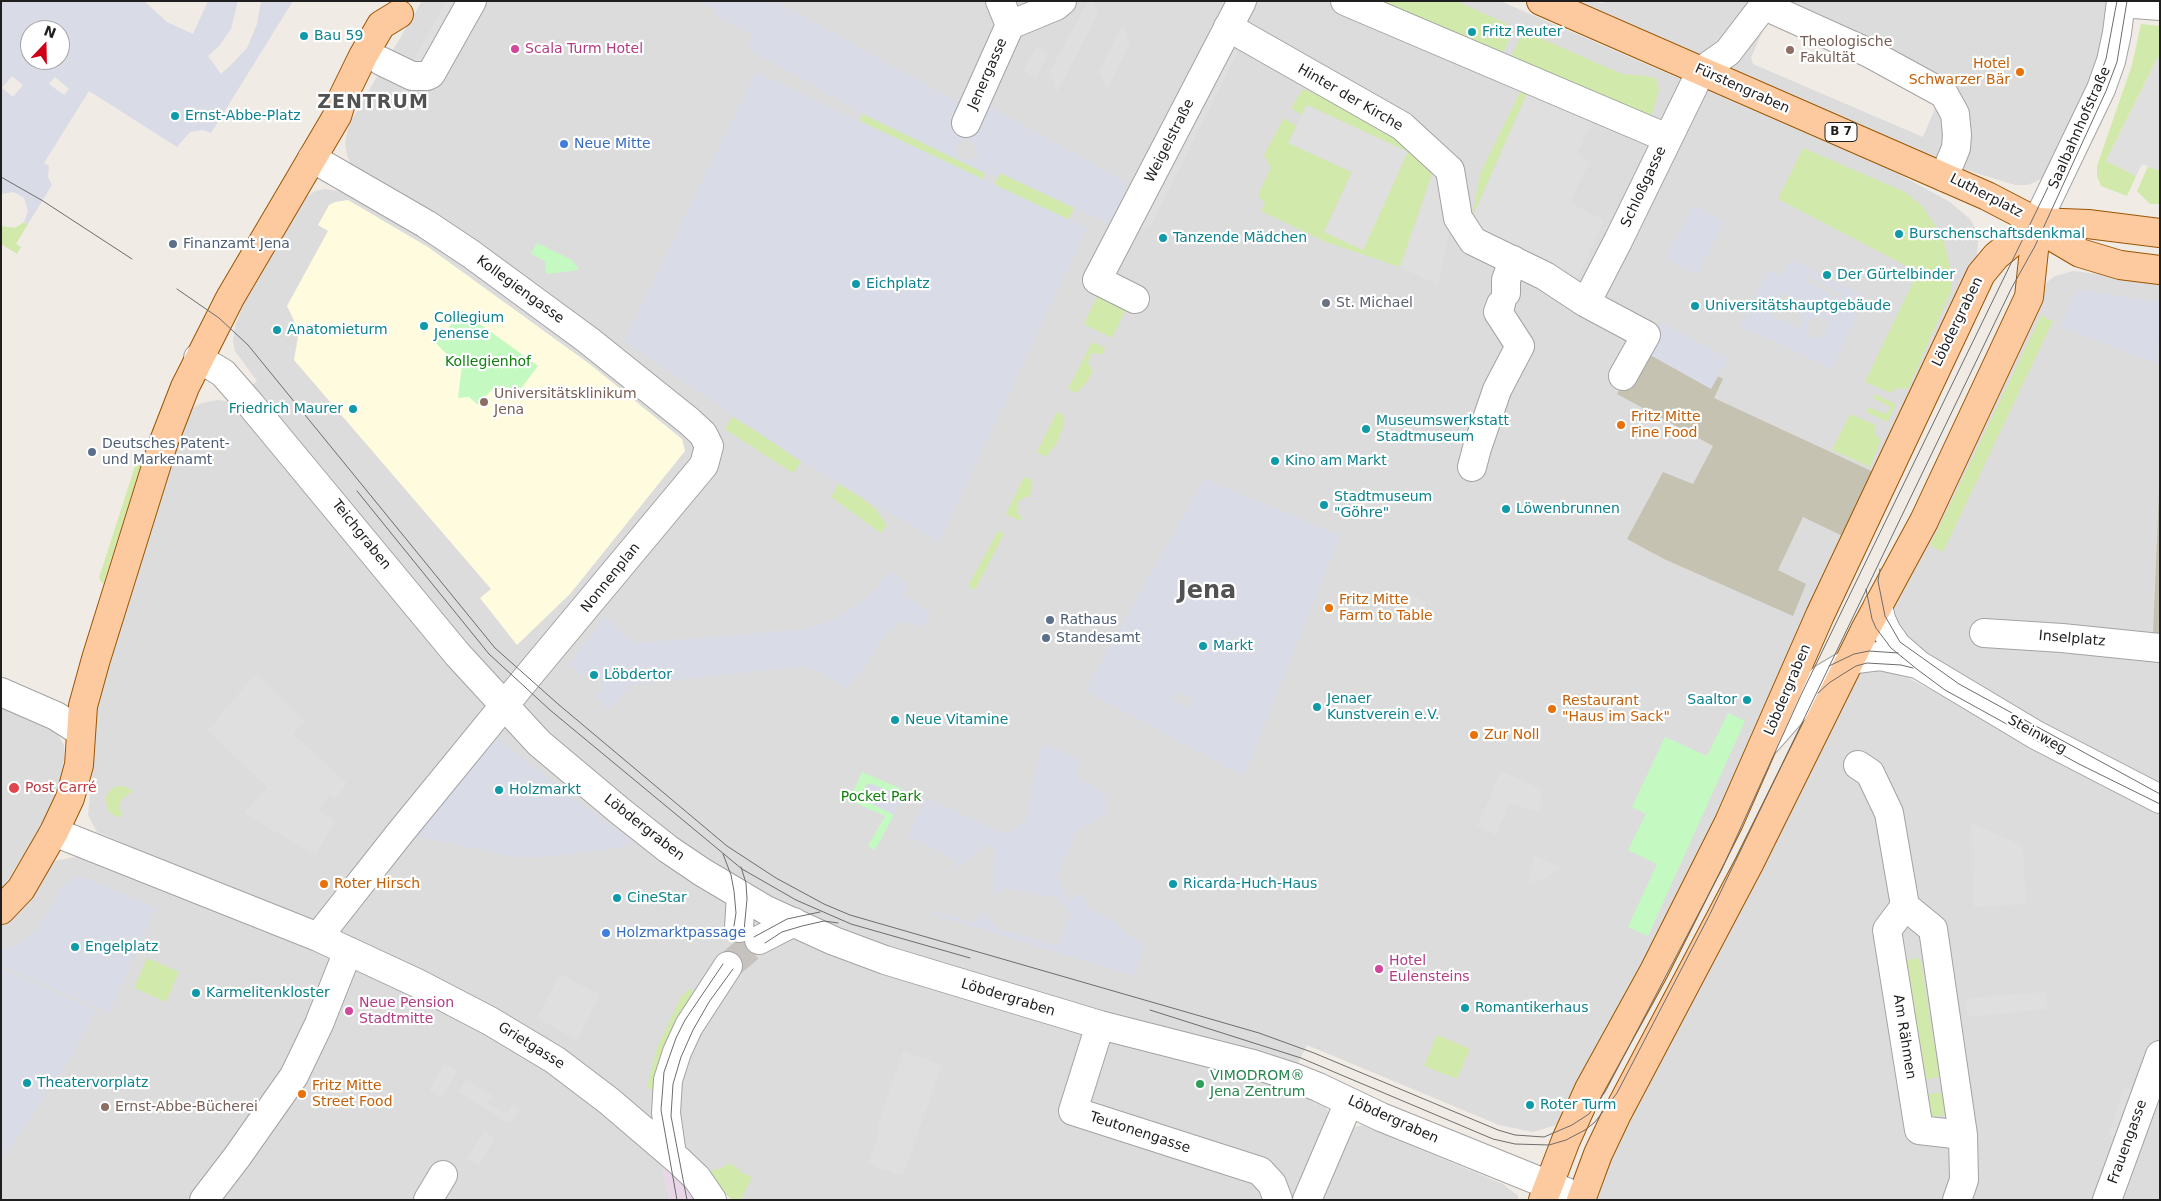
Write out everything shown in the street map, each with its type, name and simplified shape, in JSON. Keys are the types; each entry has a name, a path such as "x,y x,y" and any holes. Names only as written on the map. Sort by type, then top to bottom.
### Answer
{"main road":[{"name":"Fürstengraben","path":"1541,1 1944,177"},
{"path":"337,116 355,104 382,61 402,8"},
{"path":"1,910 21,890 54,832 70,798 80,760 84,706 94,664 164,441 198,358 230,298 337,116 358,65 381,25 402,8"},
{"name":"Lutherplatz","path":"1944,177 2037,222 2058,240 2080,253 2120,264 2160,270"},
{"name":"Lutherplatz","path":"2037,222 2088,224 2160,233"},
{"name":"Löbdergraben","path":"1581,1199 1598,1154 1617,1114 1749,864 1878,605 1924,521 2029,297 2037,222"},
{"name":"Löbdergraben","path":"1545,1192 1589,1089 1654,971 1730,822 1838,575 1981,274 1996,256 2037,222"}],"street":[{"path":"382,61 412,76 427,76 431,74 472,1"},
{"name":"Jenergasse","path":"966,123 1005,13 1056,6 1062,1"},
{"path":"1345,1 1667,138"},
{"path":"2121,2 2160,6"},
{"name":"Saalbahnhofstraße","path":"2037,222 2101,89 2111,61 2121,2"},
{"path":"1701,71 1728,52 1766,4"},
{"name":"Lutherplatz","path":"1766,4 1860,49 1944,94 1956,125 1956,148 1944,177"},
{"name":"Hinter der Kirche","path":"1232,10 1402,126 1450,170 1458,218 1473,241 1513,260"},
{"name":"Weigelstraße","path":"1135,299 1097,280 1232,10"},
{"name":"Schloßgasse","path":"1586,303 1701,71"},
{"name":"Kollegiengasse","path":"312,158 426,224 471,254 588,340 689,421 704,434 709,446"},
{"path":"1472,467 1497,390 1520,346 1498,312 1513,260 1545,276 1586,303 1646,335 1623,376"},
{"name":"Teichgraben","path":"198,358 223,373 252,404 458,655 510,712"},
{"name":"Nonnenplan","path":"318,937 394,841 510,712 704,466 709,446"},
{"name":"Steinweg","path":"1878,605 1880,619 1887,632 1897,646 1919,665 1956,689 2036,735 2160,800"},
{"name":"Inselplatz","path":"1984,633 2062,638 2160,648"},
{"name":"Steinweg","path":"1848,664 1865,657 1880,656 1919,665"},
{"name":"Löbdergraben","path":"1765,744 1822,679 1848,664"},
{"path":"1,692 56,716 81,732"},
{"name":"Löbdergraben","path":"510,712 550,752 668,849 702,872 766,910 834,941 885,960 1100,1025 1252,1064 1318,1087 1545,1192 1581,1199"},
{"path":"1858,765 1870,774 1888,813 1905,906 1934,929 1963,1136 1964,1180 1957,1200"},
{"name":"Grietgasse","path":"54,832 318,937 416,983 528,1042 609,1101 672,1155 697,1178 712,1200"},
{"path":"741,895 749,934 794,922"},
{"name":"Am Rähmen","path":"1905,906 1887,930 1919,1130 1963,1136"},
{"path":"204,1200 237,1158 294,1076 348,951"},
{"path":"672,1155 666,1113 668,1080 676,1052 688,1026 728,966"},
{"name":"Teutonengasse","path":"1100,1025 1072,1111 1260,1171 1272,1184 1278,1200"},
{"name":"Frauengasse","path":"2107,1200 2160,1055"},
{"path":"1307,1200 1349,1102"},
{"path":"428,1200 443,1175"}],"shaded area":[{"name":"Ernst-Abbe-Platz","path":"1,1 144,1 167,22 193,34 208,1 238,1 231,29 219,46 208,56 221,74 247,48 257,24 261,1 293,1 211,133 203,130 190,132 177,147 89,91 44,163 49,166 48,177 52,185 28,224 24,222 28,211 24,198 14,192 1,194","holes":["12,76 23,85 13,97 2,88","55,77 69,89 64,95 49,84"]},
{"path":"422,1 1500,1 1891,170 1950,202 1970,219 1979,235 1976,262 1692,872 1560,1124 1533,1132 1499,1125 1307,1045 1296,1067 1323,1102 1328,1111 1329,1120 1298,1200 733,1200 725,1194 706,1172 324,930 97,832 88,815 94,755 90,738 93,704 184,418 192,408 202,403 218,400 233,402 257,381 235,351 233,341 235,326 243,305 304,199 315,191 325,189 346,192 358,171 351,165 347,155 345,143 349,124"},
{"path":"446,1 483,1 437,80 411,65"},
{"path":"697,1 776,1 959,103 966,100 972,79 999,91 990,107 1126,182 1123,200 1111,225 1000,173 997,179 863,114 747,48 753,34 715,15 717,10","holes":["965,139 975,144 978,156 967,160 957,156 955,144"]},
{"path":"1088,1 1093,1 1098,14 1057,92 1050,71"},
{"path":"1578,1 1604,3 1605,1 2109,1 2099,58 2047,176 2028,185 2015,185 1950,165","holes":["1769,16 1939,99 1923,137 1753,64 1751,58"]},
{"path":"1123,24 1130,43 1107,89 1099,71"},
{"path":"1036,47 1049,53 1036,78 1023,71"},
{"path":"1239,50 1150,227 1135,230 1224,54"},
{"path":"2158,57 2160,58 2160,171 2142,164 2136,176 2106,161"},
{"name":"Eichplatz","path":"756,72 1087,228 939,542 797,459 624,341"},
{"path":"1530,87 1594,119 1577,154 1590,161 1570,203 1604,220 1575,284 1474,234 1472,218"},
{"path":"1307,105 1408,152 1363,250 1324,232 1352,172 1288,143"},
{"path":"1434,169 1445,184 1450,228 1438,285 1400,267"},
{"name":"Universitätsklinikum Jena","path":"348,200 428,247 591,365 682,439 685,451 570,594 517,645 480,598 491,589 294,360 299,331 287,306 328,231 318,225 329,205"},
{"path":"1694,205 1724,222 1697,275 1665,258"},
{"path":"1792,259 1865,297 1832,369 1740,326 1769,270 1783,276","holes":["1808,276 1843,294 1840,299 1806,281","1782,293 1789,296 1803,320 1799,329 1771,315","1817,316 1825,319 1829,327 1825,336 1817,339 1809,335 1806,328 1810,319"]},
{"path":"2073,271 2160,281 2160,788 2020,715 1924,655 1901,633 1891,608 2047,282 2055,276"},
{"path":"2077,289 2160,302 2158,364 2061,327"},
{"path":"1660,321 1728,359 1711,389 1643,351"},
{"path":"1648,339 1723,379 1714,398 1880,475 1851,540 1803,517 1778,570 1806,584 1793,616 1664,559 1627,539 1663,472 1693,484 1713,446 1617,394"},
{"path":"2160,468 2160,636 2153,635"},
{"name":"Markt","path":"1204,479 1340,535 1244,776 1085,691","holes":["1179,692 1191,698 1192,701 1189,707 1186,708 1172,698 1175,693 1178,694"]},
{"path":"889,571 909,585 903,594 931,614 922,627 911,623 898,623 884,635 866,665 848,688 807,666 631,685 609,711 595,695 605,688 594,670 583,677 569,664 605,617 635,643 805,629 838,617 862,602 879,585"},
{"path":"1408,593 1426,602 1419,617 1412,624 1397,617"},
{"path":"1876,668 1908,678 2160,808 2160,1200 1590,1200 1599,1176 1850,679 1860,672"},
{"path":"256,673 305,722 293,734 347,783 336,799 330,795 319,810 335,821 315,855 244,813 267,787 207,731"},
{"path":"1,704 54,728 64,745 64,760 59,784 46,817 1,891"},
{"name":"Holzmarkt","path":"486,728 557,786 633,842 617,848 540,858 516,857 400,833"},
{"path":"1044,744 1082,760 1074,775 1106,795 1105,814 1077,830 1057,878 1070,900 1082,893 1089,907 1113,921 1129,936 1146,943 1134,976 932,914 933,911 974,922 982,912 1000,929 1058,946 1071,915 1060,898 1004,888 993,899 995,849 985,845 953,872 957,861 907,836 927,798 1004,834 1026,821 1040,751"},
{"path":"1501,771 1543,790 1539,812 1510,803 1496,835 1477,826"},
{"path":"868,783 896,793 901,789 907,791 894,815 862,799 860,795"},
{"path":"1971,823 2023,846 2026,904 1974,907"},
{"path":"79,856 314,947 504,1040 561,1077 661,1160 670,1200 1,1200 1,924 15,914 55,861"},
{"path":"1534,856 1561,867 1546,878 1528,884"},
{"name":"Engelplatz","path":"72,877 85,877 156,908 109,1013 1,966 1,951 22,942 39,926 63,886"},
{"name":"Theatervorplatz","path":"1,968 96,1010 74,1052 1,1162"},
{"path":"560,974 600,995 577,1040 537,1018"},
{"path":"2046,992 2048,1009 1967,1017 1966,998"},
{"path":"903,1051 942,1065 903,1176 868,1164 880,1131 876,1130"},
{"path":"444,1063 457,1071 442,1098 429,1091"},
{"path":"466,1079 493,1096 488,1103 506,1114 512,1104 520,1109 510,1124 458,1092"},
{"path":"2124,1088 2135,1091 2119,1137 2108,1134"},
{"path":"1362,1125 1503,1184 1518,1196 1518,1200 1320,1200 1350,1129"},
{"path":"484,1131 495,1138 479,1165 467,1159"},
{"path":"661,1160 693,1189 695,1200 670,1200"}],"green space":[{"path":"1354,1 1456,1 1508,25 1510,37 1502,56"},
{"path":"2141,24 2160,26 2160,58 2158,57 2106,161 2136,176 2127,196 2101,186 2097,176 2097,166 2132,65"},
{"path":"1527,34 1622,74 1657,79 1659,90 1649,124 1510,60 1519,40"},
{"path":"1530,87 1472,218 1480,174 1519,94"},
{"path":"1303,89 1388,125 1434,169 1400,267 1326,242 1261,211 1265,203 1258,195 1271,168 1264,155 1284,118 1296,126 1289,143 1352,172 1324,232 1408,152 1307,105 1302,115 1291,108"},
{"path":"863,114 985,173 969,207 846,149"},
{"path":"1803,148 1905,192 1922,206 1943,237 1951,272 1952,289 1908,389 1896,388 1891,393 1865,382 1918,272 1778,199"},
{"path":"2148,166 2160,171 2160,204 2150,204 2137,191"},
{"path":"1000,173 1074,208 1054,247 981,213"},
{"path":"24,222 28,224 16,244 21,247 17,254 1,244 1,226 15,228"},
{"path":"537,243 572,260 579,270 546,274 545,261 531,254"},
{"path":"1099,293 1127,307 1112,338 1084,324"},
{"name":"Kollegienhof","path":"462,311 538,366 512,400 495,386 478,405 469,397 458,398 462,364 453,361 436,343"},
{"path":"2041,316 2053,321 1943,552 1930,546"},
{"path":"1092,342 1105,348 1103,354 1094,353 1090,356 1088,364 1093,371 1087,382 1076,393 1068,389"},
{"path":"1874,394 1896,404 1888,422 1866,412 1868,407 1885,414 1890,410 1889,406 1873,398"},
{"path":"1057,412 1064,415 1063,428 1057,443 1046,457 1037,452"},
{"path":"1850,414 1875,425 1875,435 1881,440 1870,467 1832,450"},
{"path":"732,417 803,459 793,473 725,429"},
{"path":"141,465 103,584 99,578 135,466"},
{"path":"1024,477 1032,480 1030,497 1025,497 1017,502 1017,513 1022,517 1020,521 1006,514"},
{"path":"839,484 863,499 876,510 887,525 881,533 831,497"},
{"path":"998,531 1004,534 975,590 968,586"},
{"path":"1728,713 1745,721 1648,936 1628,927 1657,864 1628,850 1646,814 1632,807 1665,737 1707,756"},
{"name":"Pocket Park","path":"862,772 907,791 875,850 868,846 885,816 849,800"},
{"path":"127,787 133,791 122,799 119,805 122,817 115,816 109,812 105,799 113,788"},
{"path":"147,958 179,972 166,1002 134,988"},
{"path":"1920,958 1940,1077 1926,1079 1907,960"},
{"path":"690,989 695,992 655,1093 647,1087 657,1048 681,997"},
{"path":"1437,1035 1470,1049 1457,1079 1424,1066"},
{"path":"1942,1092 1945,1115 1927,1118 1923,1095"},
{"path":"730,1163 744,1174 752,1177 741,1200 733,1200 725,1194 706,1172 719,1169"}],"tunnel":[{"path":"728,966 759,940"}],"tram line":[{"path":"177,289 219,318 248,345 495,648 558,704 727,846 776,878 824,904 850,915 1259,1033 1314,1053 1498,1130 1515,1135 1544,1137 1572,1125 1589,1114 1605,1092 1722,869 1801,695 2088,105 2106,59 2117,1"},
{"path":"1150,1010 1301,1058 1493,1139 1515,1144 1549,1145 1566,1140 1585,1130 1595,1122 1617,1093 1709,916 2011,289 2035,246 2106,91 2117,62 2127,1"},
{"path":"1,177 43,201 132,259"},
{"path":"357,491 489,654 550,710 742,869 796,900 851,924 970,958"},
{"path":"1880,569 1878,581 1885,616 1900,642 1959,684 2160,794"},
{"path":"1866,589 1872,619 1876,628 1891,648 1945,690 2079,764 2160,804"},
{"path":"1829,666 1854,654 1869,651 1898,653"},
{"path":"1818,693 1829,683 1856,666 1867,663 1901,665 1913,668"},
{"path":"723,854 731,875 734,891 736,913 734,926"},
{"path":"741,867 746,883 747,899 744,931"},
{"path":"754,937 787,919 820,912"},
{"path":"765,943 782,932 802,926 824,921 838,923"},
{"path":"677,1200 661,1110 664,1072 676,1038 685,1020 723,964"},
{"path":"687,1200 671,1116 673,1084 681,1057 693,1030 709,1002 733,969"}],"place":[{"name":"Fritz Reuter","path":"1472,32"},
{"name":"Bau 59","path":"304,36"},
{"name":"Scala Turm Hotel","path":"515,49"},
{"name":"Theologische Fakultät","path":"1790,50"},
{"name":"Hotel Schwarzer Bär","path":"2020,72"},
{"name":"Ernst-Abbe-Platz","path":"175,116"},
{"name":"Neue Mitte","path":"564,144"},
{"name":"Burschenschaftsdenkmal","path":"1899,234"},
{"name":"Tanzende Mädchen","path":"1163,238"},
{"name":"Finanzamt Jena","path":"173,244"},
{"name":"Der Gürtelbinder","path":"1827,275"},
{"name":"Eichplatz","path":"856,284"},
{"name":"St. Michael","path":"1326,303"},
{"name":"Universitätshauptgebäude","path":"1695,306"},
{"name":"Collegium Jenense","path":"424,326"},
{"name":"Anatomieturm","path":"277,330"},
{"name":"Universitätsklinikum Jena","path":"484,402"},
{"name":"Friedrich Maurer","path":"353,409"},
{"name":"Fritz Mitte Fine Food","path":"1621,425"},
{"name":"Museumswerkstatt Stadtmuseum","path":"1366,429"},
{"name":"Deutsches Patent- und Markenamt","path":"92,452"},
{"name":"Kino am Markt","path":"1275,461"},
{"name":"Stadtmuseum \"Göhre\"","path":"1324,505"},
{"name":"Löwenbrunnen","path":"1506,509"},
{"name":"Fritz Mitte Farm to Table","path":"1329,608"},
{"name":"Rathaus","path":"1050,620"},
{"name":"Standesamt","path":"1046,638"},
{"name":"Markt","path":"1203,646"},
{"name":"Löbdertor","path":"594,675"},
{"name":"Saaltor","path":"1747,700"},
{"name":"Jenaer Kunstverein e.V.","path":"1317,707"},
{"name":"Restaurant \"Haus im Sack\"","path":"1552,709"},
{"name":"Neue Vitamine","path":"895,720"},
{"name":"Zur Noll","path":"1474,735"},
{"name":"Post Carré","path":"14,788"},
{"name":"Holzmarkt","path":"499,790"},
{"name":"Roter Hirsch","path":"324,884"},
{"name":"Ricarda-Huch-Haus","path":"1173,884"},
{"name":"CineStar","path":"617,898"},
{"name":"Holzmarktpassage","path":"606,933"},
{"name":"Engelplatz","path":"75,947"},
{"name":"Hotel Eulensteins","path":"1379,969"},
{"name":"Karmelitenkloster","path":"196,993"},
{"name":"Romantikerhaus","path":"1465,1008"},
{"name":"Neue Pension Stadtmitte","path":"349,1011"},
{"name":"Theatervorplatz","path":"27,1083"},
{"name":"VIMODROM® Jena Zentrum","path":"1200,1084"},
{"name":"Fritz Mitte Street Food","path":"302,1094"},
{"name":"Roter Turm","path":"1530,1105"},
{"name":"Ernst-Abbe-Bücherei","path":"105,1107"}],"district":[{"name":"ZENTRUM","path":"373,103"},
{"name":"Jena","path":"1207,592"}]}
